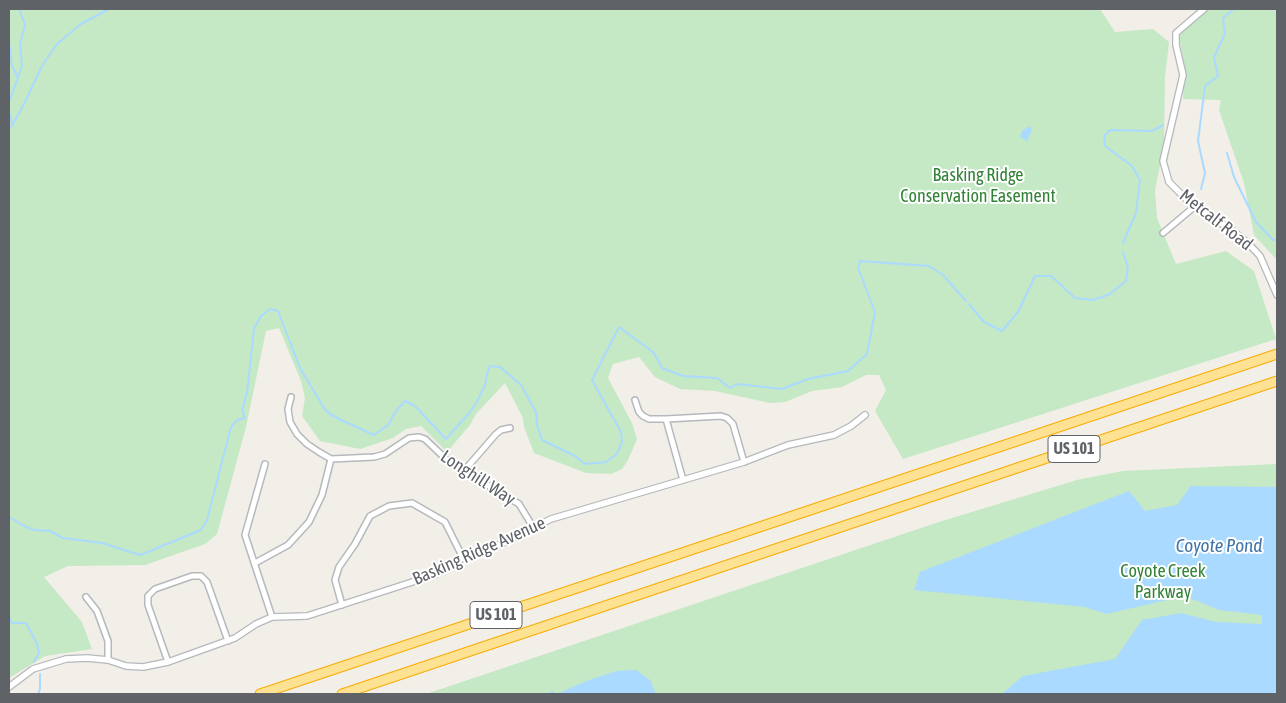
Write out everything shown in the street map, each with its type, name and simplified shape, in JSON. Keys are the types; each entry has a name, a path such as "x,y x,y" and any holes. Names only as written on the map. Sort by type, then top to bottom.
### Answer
{"highway":[{"name":"US 101","path":"260,694 1277,354"},
{"name":"US 101","path":"342,694 1277,381"}],"street":[{"name":"Metcalf Road","path":"1204,9 1176,33 1176,44 1183,75 1163,161 1169,182 1194,207 1232,230 1260,256 1277,296"},
{"path":"1164,232 1194,207"},
{"path":"1270,277 1277,277"},
{"path":"255,562 288,545 306,526 318,506 331,459 312,448 297,434 288,415 291,397"},
{"path":"635,400 639,412 649,419 721,416 727,418 733,424 744,462"},
{"name":"Basking Ridge Avenue","path":"9,687 33,669 52,662 77,658 108,660 126,666 143,667 168,662 228,641 256,624 272,617 307,616 434,575 463,558 491,549 551,519 744,462 788,445 834,436 846,430 865,415"},
{"path":"666,419 683,480"},
{"path":"463,472 500,430 510,428"},
{"name":"Longhill Way","path":"331,459 380,456 396,448 409,438 419,437 424,439 463,472 519,504 533,527"},
{"path":"265,464 246,532 246,539 272,617"},
{"path":"342,605 335,580 339,567 355,544 370,516 388,506 412,503 445,522 463,558"},
{"path":"168,662 148,605 148,596 155,589 192,576 200,576 207,582 228,641"},
{"path":"86,597 94,605 100,618 108,641 108,660"}],"green space":[{"name":"Basking Ridge Conservation Easement","path":"9,9 1100,9 1115,32 1153,29 1169,42 1165,77 1164,144 1155,191 1157,218 1176,264 1226,251 1254,271 1276,339 903,459 875,411 886,390 879,375 866,375 842,387 812,391 785,402 770,403 715,391 680,389 655,377 639,357 613,364 608,378 632,423 637,439 622,469 611,474 586,473 534,453 524,427 523,418 505,383 476,414 470,425 447,452 421,426 406,429 393,438 360,449 320,441 302,416 305,398 301,381 279,328 266,331 246,427 217,534 205,544 145,565 68,566 44,577 82,622 92,649 45,656 9,678"},
{"path":"1206,9 1277,9 1277,260 1254,235 1244,183 1219,110 1221,100 1183,99 1185,68 1179,36"},
{"name":"Coyote Creek Parkway","path":"1277,464 1277,694 426,694 939,522 1077,480 1123,471"}],"water":[{"path":"1030,126 1032,130 1027,141 1020,137 1022,131"},
{"name":"Coyote Pond","path":"1191,486 1277,487 1277,694 1002,694 1023,676 1115,659 1142,620 1181,613 1216,622 1262,624 1262,615 1219,610 1185,596 1106,614 1085,607 914,590 920,572 1129,491 1145,511 1177,505"},
{"path":"636,670 650,680 656,694 557,694 589,680 617,671"}],"waterway":[{"path":"9,102 22,66 20,44 25,25 19,9"},
{"path":"9,128 12,126 25,102 42,66 57,44 81,24 109,9"},
{"path":"1201,189 1205,173 1198,141 1205,86 1218,76 1214,57 1225,34 1223,18 1234,9"},
{"path":"9,41 12,66 17,76"},
{"path":"9,112 12,124"},
{"path":"1123,243 1136,213 1140,180 1132,166 1105,146 1104,136 1110,130 1152,131 1163,125"},
{"path":"1227,153 1234,177 1256,222 1273,240 1277,240"},
{"path":"969,304 984,322 1002,331 1018,312 1035,276 1051,276 1075,298 1093,300 1110,294 1126,281 1128,268 1123,252"},
{"path":"9,517 34,530 50,531 63,538 102,543 140,555 201,530 207,520 231,427 237,420 245,418 242,410 247,393 254,328 261,316 270,309 278,311 300,368 324,408 341,420 374,435 388,425 396,411 405,401 415,406 446,439 471,411 479,398 490,366 500,367 521,385 536,412 537,425 542,440 575,456 585,464 606,462 617,454 622,442 621,432 592,380 619,327 654,353 662,368 683,376 717,378 730,388 737,384 782,389 808,379 848,371 867,354 875,312 858,268 860,261 929,266 943,275 966,301"},
{"path":"9,617 12,623 26,623 37,644 39,653 34,662"},
{"path":"38,694 40,674"}]}
